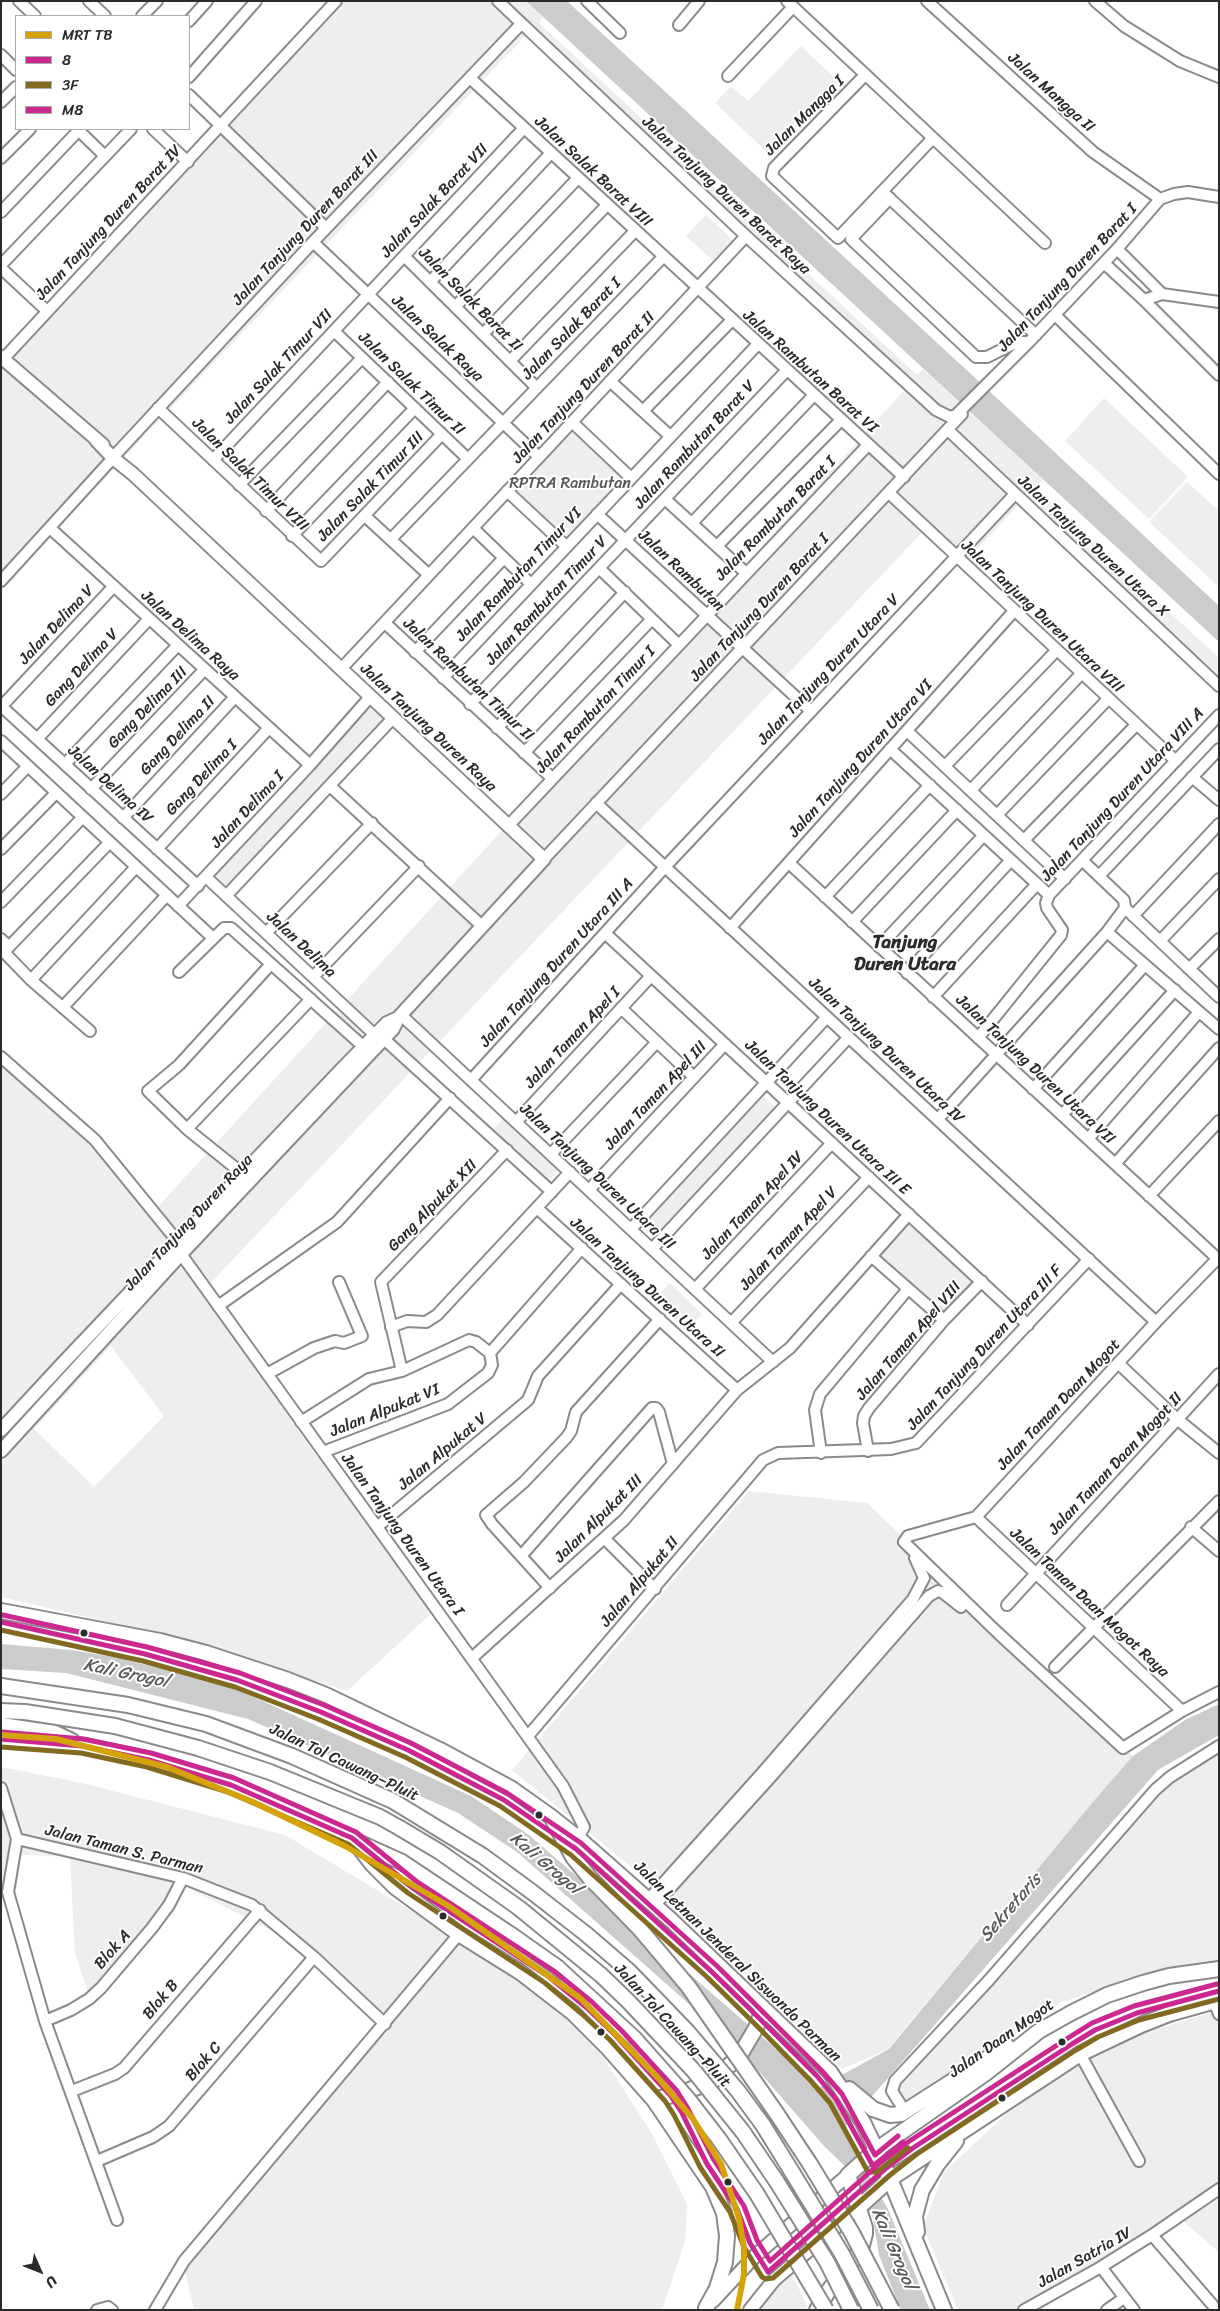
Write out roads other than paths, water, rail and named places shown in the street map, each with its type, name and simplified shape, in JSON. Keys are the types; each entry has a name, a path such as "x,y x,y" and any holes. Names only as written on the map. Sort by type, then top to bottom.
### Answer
{"highway":[{"name":"Jalan Letnan Jenderal Siswondo Parman","path":"1,1611 160,1641 206,1653 288,1680 326,1695 440,1750 512,1789 578,1838 651,1903 833,2075 864,2112"},
{"name":"Jalan Tol Cawang–Pluit","path":"1,1686 128,1705 206,1724 283,1752 400,1806 483,1856 586,1934 629,1971 687,2031 738,2091 763,2125 828,2230 871,2310"},
{"name":"Jalan Tol Cawang–Pluit","path":"1,1711 25,1712 115,1726 198,1748 270,1772 380,1817 440,1852 519,1908 594,1970 628,2001 694,2070 723,2105 790,2201 827,2262 851,2310"},
{"path":"1,1725 55,1733 82,1746"},
{"path":"1,1739 82,1746 149,1760 230,1785 402,1862 513,1936 557,1967 634,2038 688,2099 739,2166 796,2256 826,2310"},
{"name":"Jalan Letnan Jenderal Siswondo Parman","path":"552,1817 573,1857 590,1878 639,1928 688,1986 795,2140 852,2233 892,2310"},
{"path":"352,1838 372,1864 395,1888 459,1934 520,1972 573,2013 608,2048 654,2100 713,2187 724,2213 727,2236 725,2262 717,2288 706,2309"},
{"name":"Jalan Daan Mogot","path":"849,2174 876,2150 986,2073 1039,2031 1107,1995 1169,1976 1219,1970"},
{"path":"860,2206 884,2184 1080,2054 1141,2025 1217,2005"},
{"path":"654,2100 687,2092 713,2081 740,2055 756,2028 763,2009"},
{"path":"944,2310 918,2247 884,2184 864,2112 890,2115 906,2113 1007,2046 1039,2031"},
{"path":"918,2247 915,2216 922,2190 937,2165 964,2130"},
{"path":"816,2310 861,2249 865,2234 860,2206 849,2174"},
{"path":"796,2256 816,2310"}],"main road":[{"name":"Jalan Tanjung Duren Raya","path":"1,1430 179,1248 380,1037 387,1023 400,1016 544,859 114,456 3,357"},
{"name":"Jalan Tanjung Duren Raya","path":"1,1451 243,1174 364,1047 380,1037"},
{"path":"706,2309 756,2255 849,2174"},
{"path":"750,2310 774,2280 860,2206"}],"street":[{"path":"19,1 33,15"},
{"path":"143,15 156,1"},
{"path":"190,20 207,1"},
{"path":"190,76 256,1"},
{"name":"Jalan Tanjung Duren Barat IV","path":"3,357 188,162 336,1"},
{"name":"Jalan Tanjung Duren Barat Raya","path":"498,1 746,236 936,410 950,417 958,416"},
{"path":"679,24 699,1"},
{"name":"Jalan Mangga II","path":"927,1 1094,152 1160,200"},
{"path":"1095,1 1124,26 1180,61 1219,77"},
{"path":"589,2 620,33"},
{"path":"97,4 104,15"},
{"name":"Jalan Mangga I","path":"728,76 790,4 932,139 1046,243"},
{"name":"Jalan Tanjung Duren Barat III","path":"1,581 158,408 326,228 521,24"},
{"path":"1,55 15,69"},
{"name":"Jalan Mangga I","path":"865,75 774,168 772,176 838,238 887,195 932,139"},
{"name":"Jalan Salak Barat VIII","path":"470,78 697,288"},
{"path":"1,102 15,88"},
{"path":"190,96 326,228"},
{"name":"Jalan Salak Barat VII","path":"367,294 524,128"},
{"path":"1,158 29,130"},
{"path":"1,212 78,130 105,156"},
{"path":"47,312 1,266 130,130"},
{"path":"154,130 188,162"},
{"path":"430,282 551,153"},
{"path":"455,307 578,178"},
{"path":"1160,200 1174,194 1188,192 1219,197"},
{"path":"887,195 1033,339 1017,342 987,357 980,359 976,357 851,239 887,195"},
{"name":"Jalan Tanjung Duren Barat I","path":"544,859 904,477 945,433 958,416 1033,339 1160,200"},
{"path":"483,334 607,205"},
{"path":"510,361 635,231"},
{"name":"Jalan Tanjung Duren Barat II","path":"341,669 746,236"},
{"name":"Jalan Salak Raya","path":"313,242 540,457"},
{"path":"1117,249 1162,294"},
{"name":"Jalan Salak Barat II","path":"404,256 536,387"},
{"name":"Jalan Salak Barat I","path":"391,539 662,257"},
{"path":"1104,263 1219,375"},
{"name":"Jalan Rambutan Barat VI","path":"697,288 904,477"},
{"name":"Jalan Salak Timur VII","path":"213,460 367,294"},
{"path":"1144,300 1162,294 1219,302"},
{"path":"1055,315 1219,474"},
{"path":"643,411 732,320"},
{"name":"Jalan Salak Timur II","path":"334,331 468,459"},
{"name":"Jalan Rambutan Timur VI","path":"443,678 758,344"},
{"path":"239,485 362,358"},
{"name":"Jalan Rambutan Barat V","path":"626,540 786,370"},
{"path":"610,381 670,436"},
{"path":"266,511 388,382"},
{"path":"692,523 814,395"},
{"name":"Jalan Salak Timur VIII","path":"158,408 292,536 319,560 322,560"},
{"path":"292,536 415,408"},
{"path":"936,410 945,433"},
{"path":"716,546 841,420"},
{"path":"572,422 631,478"},
{"name":"Jalan Tanjung Duren Utara X","path":"945,433 1015,494 1219,686"},
{"name":"Jalan Salak Timur III","path":"322,560 442,434"},
{"name":"Jalan Rambutan Barat I","path":"706,614 868,444"},
{"path":"507,491 566,546"},
{"name":"Jalan Tanjung Duren Utara VIII","path":"889,493 955,557 1176,761"},
{"name":"Jalan Tanjung Duren Utara V","path":"665,867 1015,494"},
{"path":"665,499 746,573"},
{"name":"Jalan Rambutan","path":"597,514 811,711"},
{"path":"365,516 429,575"},
{"name":"Jalan Delima Raya","path":"50,528 310,766"},
{"path":"473,528 531,584"},
{"name":"Jalan Rambutan Timur V","path":"470,704 626,540"},
{"path":"415,652 504,558"},
{"path":"599,568 678,644"},
{"name":"Jalan Delima V","path":"2,707 114,586"},
{"path":"497,728 625,592"},
{"name":"Jalan Tanjung Duren Utara VI","path":"730,928 1014,611"},
{"name":"Jalan Rambutan Timur I","path":"508,826 706,614"},
{"name":"Gang Delima V","path":"37,738 149,619"},
{"path":"524,753 652,619"},
{"name":"Jalan Rambutan Timur II","path":"385,624 552,778"},
{"path":"65,764 178,645"},
{"path":"945,766 1056,651"},
{"name":"Gang Delima III","path":"92,789 205,670"},
{"path":"971,790 1081,674"},
{"name":"Gang Delima II","path":"123,818 235,697"},
{"name":"Jalan Delima I","path":"178,906 310,766 370,697"},
{"path":"997,815 1108,699"},
{"name":"Jalan Delima IV","path":"2,707 198,886"},
{"name":"Jalan Tanjung Duren Utara VIII A","path":"1050,895 1219,715"},
{"path":"226,896 393,718"},
{"path":"1024,840 1136,725"},
{"name":"Gang Delima I","path":"157,849 269,728"},
{"path":"907,730 1066,879"},
{"path":"1,742 213,938 179,972"},
{"path":"890,749 1050,895 1046,903 1047,908 1062,930 1061,935 978,1038"},
{"path":"1099,876 1219,749"},
{"path":"1,794 28,766"},
{"path":"1192,777 1219,800"},
{"path":"825,897 930,785"},
{"path":"330,786 372,822 482,926"},
{"path":"1,849 56,793"},
{"name":"Jalan Tanjung Duren Utara IV","path":"596,803 1156,1322"},
{"path":"852,922 956,810"},
{"path":"1,902 83,817"},
{"path":"266,932 372,822"},
{"path":"1133,916 1219,824"},
{"path":"879,948 984,835"},
{"path":"90,1031 31,980 5,953 5,943 110,842"},
{"path":"907,973 1012,860"},
{"path":"1083,861 1124,900 1125,908 1133,916 1218,994"},
{"name":"Jalan Tanjung Duren Utara VII","path":"789,863 879,948 1218,1258"},
{"path":"314,977 419,866"},
{"path":"31,980 136,867"},
{"name":"Jalan Tanjung Duren Utara III A","path":"471,1080 665,867"},
{"name":"Jalan Delima","path":"206,877 380,1037"},
{"path":"1160,941 1219,879"},
{"path":"934,997 1037,884"},
{"path":"63,1007 167,895"},
{"path":"938,1119 1107,932 1125,908"},
{"name":"Jalan Delima","path":"213,938 224,928 228,927 364,1047"},
{"path":"1107,932 1219,1028"},
{"name":"Jalan Tanjung Duren Utara III E","path":"605,933 1028,1325"},
{"path":"1190,969 1219,939"},
{"path":"243,1174 187,1129 149,1094 149,1088 178,1065 271,964"},
{"path":"1033,1089 1145,965"},
{"name":"Jalan Taman Apel I","path":"516,1122 651,976"},
{"path":"1062,1115 1175,990"},
{"path":"187,1129 311,999"},
{"path":"621,1008 694,1077"},
{"path":"1088,1139 1199,1012"},
{"name":"Jalan Tanjung Duren Utara III","path":"400,1016 551,1154 773,1362"},
{"path":"630,1229 827,1017"},
{"path":"380,1037 450,1098 552,1192"},
{"path":"652,1249 849,1037"},
{"path":"551,1154 657,1042"},
{"name":"Jalan Taman Apel III","path":"589,1190 725,1044"},
{"path":"1115,1164 1219,1048"},
{"name":"Jalan Tanjung Duren Utara I","path":"1,1057 95,1140 179,1248 218,1306 528,1736 576,1808 584,1827 578,1838"},
{"path":"218,1306 337,1222 450,1098"},
{"path":"1150,1196 1219,1121"},
{"name":"Jalan Taman Apel IV","path":"695,1289 832,1143"},
{"name":"Gang Alpukat XII","path":"391,1327 381,1282 507,1150"},
{"path":"402,1371 391,1327 407,1320 420,1322 432,1319 570,1172"},
{"name":"Jalan Taman Apel V","path":"731,1323 869,1177"},
{"name":"Jalan Tanjung Duren Utara II","path":"537,1208 737,1390"},
{"name":"Jalan Alpukat III","path":"472,1658 604,1539 673,1464 737,1390 790,1348 909,1214"},
{"path":"301,1422 369,1379 402,1371 469,1340 476,1342 490,1353 582,1248"},
{"path":"872,1256 944,1320"},
{"name":"Jalan Taman Daan Mogot","path":"976,1517 1156,1322 1218,1258"},
{"name":"Jalan Tanjung Duren Utara III F","path":"778,1454 868,1451 900,1448 916,1443 1089,1259"},
{"name":"Jalan Taman Apel VIII","path":"868,1451 863,1424 864,1416 944,1320 982,1281"},
{"path":"267,1374 314,1348 337,1341 344,1343 362,1336 339,1282"},
{"name":"Jalan Alpukat V","path":"377,1527 528,1400 538,1376 621,1284"},
{"path":"821,1453 815,1410 820,1394 908,1289"},
{"path":"550,1588 486,1515 488,1511 518,1487 566,1438 571,1431 576,1412 660,1319"},
{"name":"Jalan Alpukat VI","path":"323,1452 448,1404 491,1369 490,1353"},
{"path":"1118,1363 1176,1419 1219,1453"},
{"name":"Jalan Taman Daan Mogot II","path":"1007,1605 1219,1374"},
{"path":"520,1556 652,1408 656,1408 659,1412 673,1464"},
{"name":"Jalan Alpukat II","path":"528,1736 655,1589 754,1469 771,1455 778,1454"},
{"path":"1055,1668 1219,1501"},
{"path":"976,1517 908,1536 904,1542 998,1633 1123,1748 1182,1711 1219,1692"},
{"name":"Jalan Taman Daan Mogot Raya","path":"976,1517 1182,1711"},
{"path":"1191,1528 1219,1551"},
{"path":"604,1539 655,1589"},
{"path":"766,1776 918,1592 924,1578 912,1550"},
{"path":"651,1903 906,1621 935,1592 942,1592 987,1628 998,1633"},
{"path":"906,2113 892,2091 895,2081 989,1980 1155,1790 1170,1777 1219,1746"},
{"path":"1,1788 17,1838 5,1893 45,2021 72,2090 117,2220"},
{"name":"Jalan Taman S. Parman","path":"17,1838 183,1878 232,1896 260,1910 314,1957 385,2024"},
{"name":"Blok A","path":"45,2021 71,2010 89,1999 100,1988 152,1928 169,1905 183,1878"},
{"name":"Blok B","path":"72,2090 115,2074 124,2068 260,1910"},
{"path":"156,2310 184,2261 459,1934"},
{"name":"Blok C","path":"96,2161 153,2137 169,2126 314,1957"},
{"path":"1080,2054 1139,2161"},
{"path":"1152,2235 1219,2189"},
{"name":"Jalan Satria IV","path":"1024,2310 1101,2267 1152,2235 1217,2310"},
{"path":"1101,2267 1134,2310"},
{"path":"1107,2310 1124,2298"}],"water":[{"path":"526,1 567,1 999,400 1219,606 1219,642"},
{"path":"1,1644 72,1650 119,1658 232,1687 471,1796 529,1835 820,2087 889,2049 1133,1756 1185,1720 1219,1704 1219,1735 1158,1770 846,2126 855,2151 888,2209 930,2310 901,2310 879,2255 873,2218 852,2173 824,2146 748,2059 697,2011 517,1852 458,1813 248,1719 66,1673 1,1669"}],"metro line":[{"name":"TB","path":"1,1735 56,1739 167,1767 253,1802 345,1846 447,1905 580,1998 660,2080 693,2119 721,2164 739,2218 744,2248 744,2274 737,2310"}],"district":[{"name":"Tanjung Duren Utara","path":"905,954"}],"park label":[{"name":"RPTRA Rambutan","path":"570,484"}],"water label":[{"name":"Kali Grogol","path":"126,1674"},
{"name":"Kali Grogol","path":"545,1864"},
{"name":"Sekretaris","path":"1011,1908"},
{"name":"Kali Grogol","path":"893,2249"}]}
